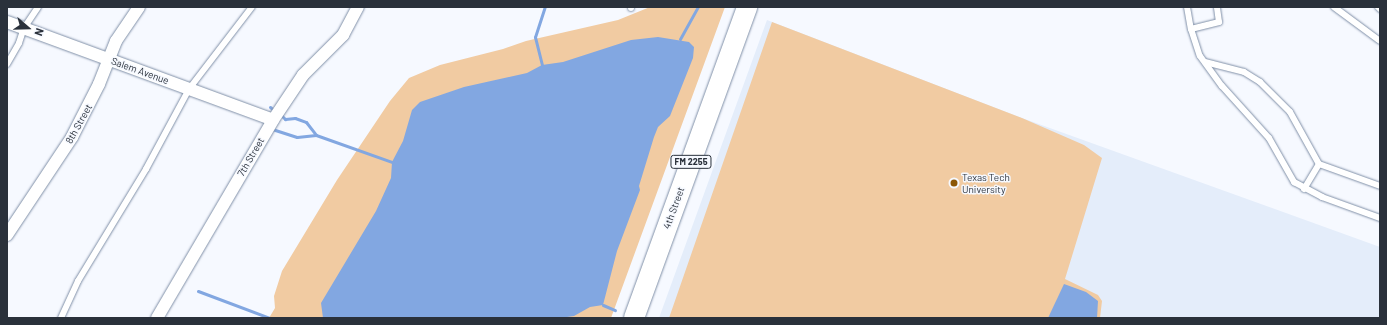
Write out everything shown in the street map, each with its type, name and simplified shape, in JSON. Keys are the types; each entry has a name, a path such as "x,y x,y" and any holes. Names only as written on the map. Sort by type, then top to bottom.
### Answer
{"main road":[{"name":"4th Street","path":"634,318 747,7"}],"street":[{"name":"8th Street","path":"7,235 72,137 120,34 139,7"},
{"name":"7th Street","path":"157,318 272,120 303,75 343,35 358,7"},
{"name":"Salem Avenue","path":"7,22 272,120"}],"lane":[{"path":"7,64 19,43 24,28 38,7"},
{"path":"61,318 78,281 146,169 189,89 252,7"},
{"path":"1187,7 1191,29 1205,62 1222,86 1269,138 1294,182 1304,189 1380,218"},
{"path":"1191,29 1219,22 1217,7"},
{"path":"1334,7 1380,41"},
{"path":"1205,62 1244,72 1260,82 1290,112 1319,164 1380,186"},
{"path":"1304,189 1319,164"}],"shaded area":[{"path":"650,7 725,7 611,318 269,318 275,308 274,296 282,271 337,180 390,101 409,78 440,65 503,49 526,41 618,20"},
{"name":"Texas Tech University","path":"767,20 1022,118 1380,247 1380,318 659,318"},
{"name":"Texas Tech University","path":"772,22 1022,118 1084,145 1102,158 1065,279 1098,295 1102,301 1100,318 669,318"}],"water":[{"path":"658,37 689,42 694,47 693,58 670,116 658,127 654,137 639,186 640,190 617,251 603,305 590,307 574,316 560,318 323,318 321,303 376,211 391,178 392,162 403,141 412,110 420,102 464,87 527,73 542,65 563,62 631,40"},
{"path":"1064,284 1086,292 1098,301 1097,318 1048,318"}],"waterway":[{"path":"542,65 535,37 545,7"},
{"path":"680,39 698,7"},
{"path":"270,107 276,112"},
{"path":"281,115 285,119 295,118 306,122 316,135 392,162"},
{"path":"272,129 297,137 316,135"},
{"path":"198,291 270,318"},
{"path":"603,305 615,310"}],"place":[{"name":"Texas Tech University","path":"954,183"}]}
